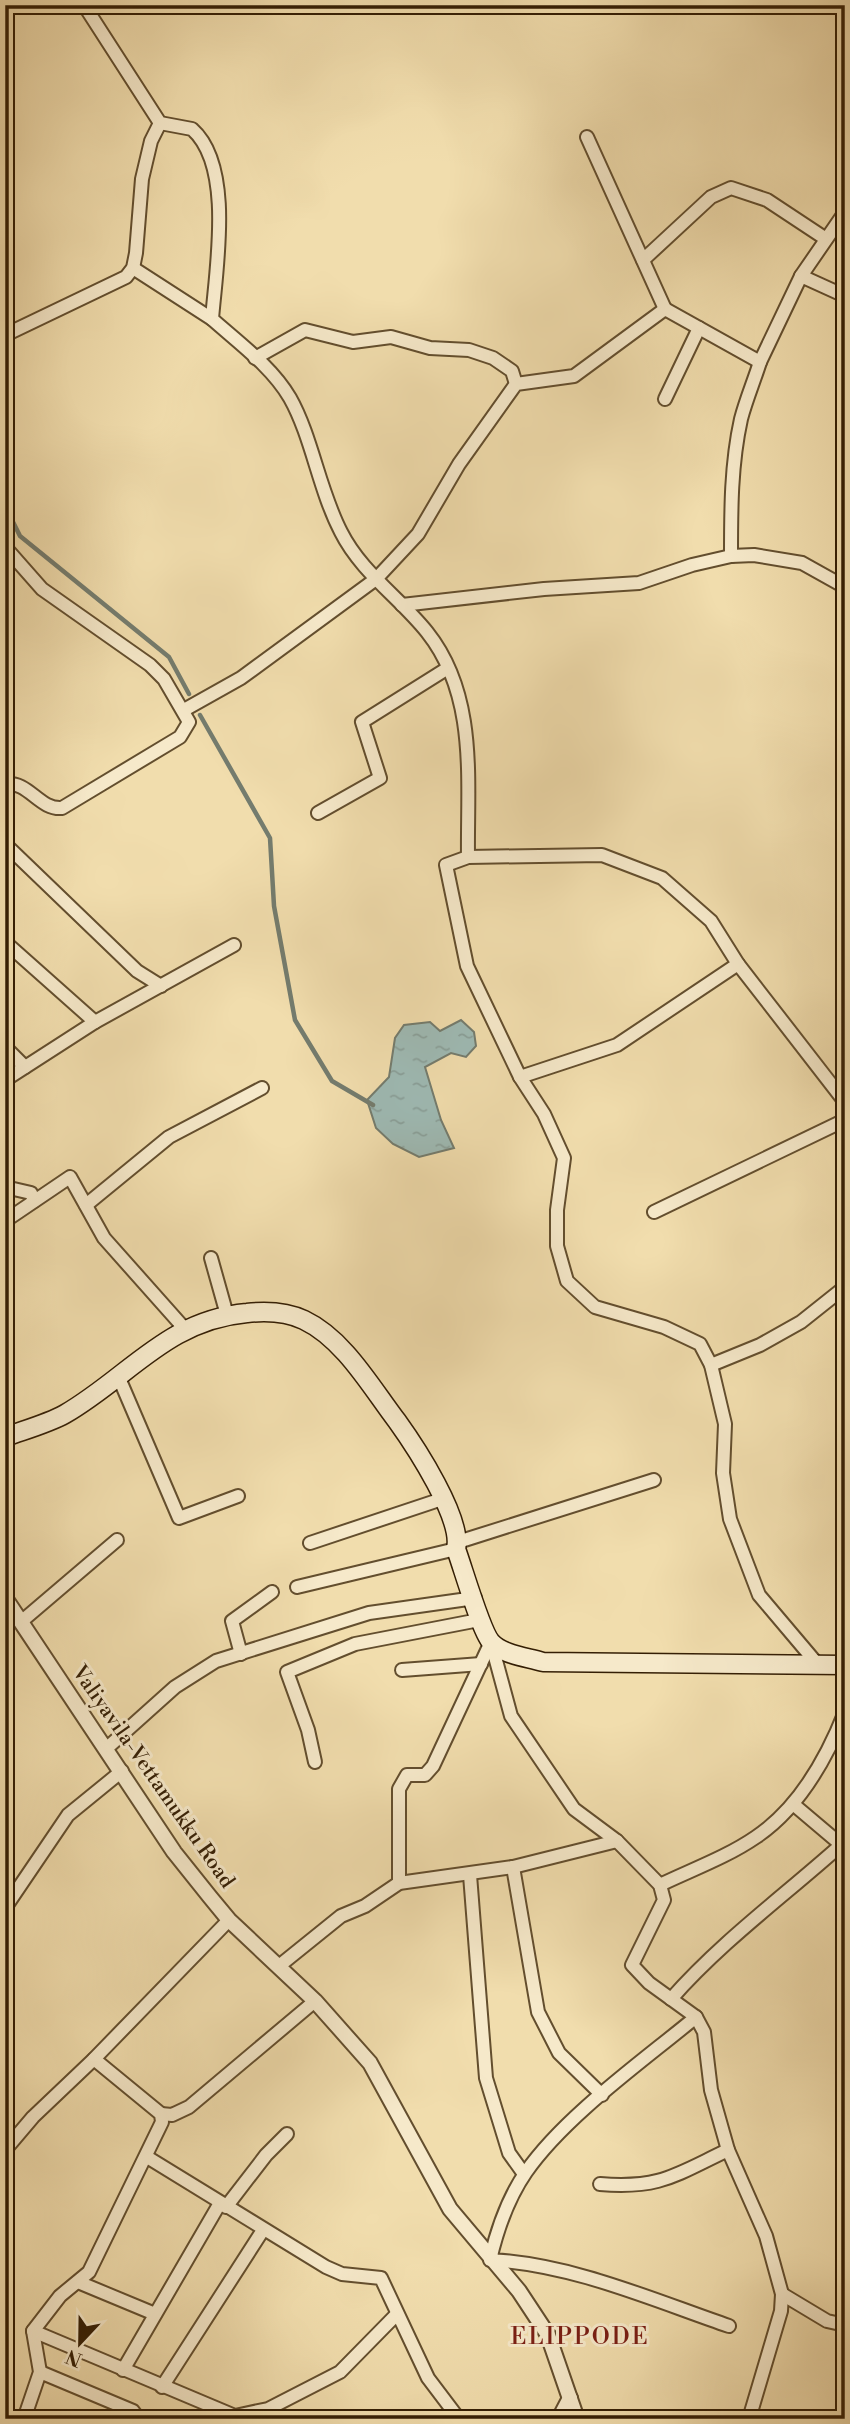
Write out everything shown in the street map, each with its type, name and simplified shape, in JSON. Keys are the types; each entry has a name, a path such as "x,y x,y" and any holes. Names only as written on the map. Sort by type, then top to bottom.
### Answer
{"main road":[{"path":"5,1437 63,1415 119,1378 150,1349 184,1328 227,1315 262,1311 304,1320 346,1354 411,1441 442,1499 475,1598 479,1620 491,1642 508,1651 543,1662 845,1665"}],"street":[{"path":"84,5 160,122 192,129 201,136 210,152 216,177 218,248 212,319"},
{"path":"5,335 126,277 133,268 146,158 160,122"},
{"path":"587,137 666,309 760,362"},
{"path":"643,260 711,197 731,188 767,201 826,239"},
{"path":"731,556 731,486 741,418 760,362 801,276 845,212"},
{"path":"133,268 212,319 255,358 290,398 319,483 342,534 376,579 428,633 448,667 461,702 467,738 468,857"},
{"path":"801,276 845,296"},
{"path":"184,710 241,678 376,579 418,534 459,464 516,384 574,376 666,309"},
{"path":"665,399 699,328"},
{"path":"255,358 304,330 353,342 391,337 430,348 469,350 493,358 512,371 516,384"},
{"path":"5,547 42,589 150,665 164,679 189,722 180,737 62,808 46,804 21,785 5,784"},
{"path":"402,605 544,589 639,583 692,565 731,556 754,555 802,564 845,587"},
{"path":"318,813 380,778 362,722 448,667"},
{"path":"5,844 136,971 160,986"},
{"path":"819,1666 759,1595 730,1519 723,1473 725,1424 711,1364 700,1344 664,1327 595,1307 567,1281 557,1246 557,1210 564,1158 544,1114 520,1077 467,966 446,865 468,857 602,855 662,878 711,921 738,964 845,1102"},
{"path":"5,942 95,1022"},
{"path":"5,1080 95,1022 234,944"},
{"path":"520,1077 617,1045 738,964"},
{"path":"5,1047 26,1067"},
{"path":"86,1205 169,1137 262,1088"},
{"path":"654,1212 845,1120"},
{"path":"5,1221 70,1177 104,1238 184,1328"},
{"path":"5,1187 31,1193 34,1201"},
{"path":"211,1258 227,1315"},
{"path":"711,1364 760,1345 801,1322 845,1287"},
{"path":"119,1378 179,1518 238,1496"},
{"path":"297,1587 457,1545 654,1480"},
{"path":"310,1543 442,1499"},
{"path":"22,1622 117,1541"},
{"path":"241,1654 232,1621 272,1592"},
{"path":"107,1748 175,1686 216,1661 369,1613 475,1598"},
{"name":"Valiyavila-Vettamukku Road","path":"8,1608 22,1622 174,1852 229,1920 315,2001 370,2063 450,2209 490,2260 519,2291 548,2335 577,2419"},
{"path":"315,1762 308,1730 287,1672 355,1644 479,1620"},
{"path":"399,1883 401,1782 407,1775 425,1775 433,1766 491,1642"},
{"path":"491,1642 511,1716 574,1809 617,1841 660,1885 664,1900 632,1965 649,1983 696,2017 704,2032 711,2090 728,2150 766,2236 782,2294 781,2311 749,2419"},
{"path":"402,1670 481,1664"},
{"path":"660,1885 756,1837 793,1804 839,1741 845,1712"},
{"path":"5,1908 68,1815 122,1771"},
{"path":"671,1999 752,1919 843,1846 793,1804"},
{"path":"279,1966 341,1916 365,1906 399,1883 513,1867 617,1841"},
{"path":"513,1867 538,2012 559,2053 602,2095"},
{"path":"470,1875 486,2078 509,2153 524,2174"},
{"path":"5,2150 33,2117 94,2059 229,1920"},
{"path":"94,2059 161,2115 172,2115 189,2107 315,2001"},
{"path":"696,2017 602,2095 524,2174 497,2229 490,2260 509,2261 596,2281 729,2326"},
{"path":"24,2419 40,2372 33,2331 60,2296 89,2272 147,2157 162,2122 161,2115"},
{"path":"123,2371 223,2205 287,2134"},
{"path":"600,2184 632,2187 658,2184 728,2150"},
{"path":"147,2157 263,2230 342,2274 381,2278 428,2378 459,2419"},
{"path":"162,2387 263,2230"},
{"path":"78,2282 155,2314"},
{"path":"782,2294 827,2321 845,2325"},
{"path":"33,2331 235,2416 268,2409 340,2372 397,2314"},
{"path":"40,2372 133,2411 139,2419"},
{"path":"559,2419 570,2398"}],"water":[{"path":"461,1020 474,1032 476,1046 466,1057 451,1053 425,1067 441,1120 454,1148 419,1157 393,1144 376,1128 367,1100 389,1077 395,1038 404,1025 430,1022 440,1031"}],"waterway":[{"path":"5,506 20,536 169,657 189,694"},
{"path":"200,715 270,838 274,906 295,1020 332,1081 373,1105"}],"district":[{"name":"ELIPPODE","path":"580,2337"}]}
